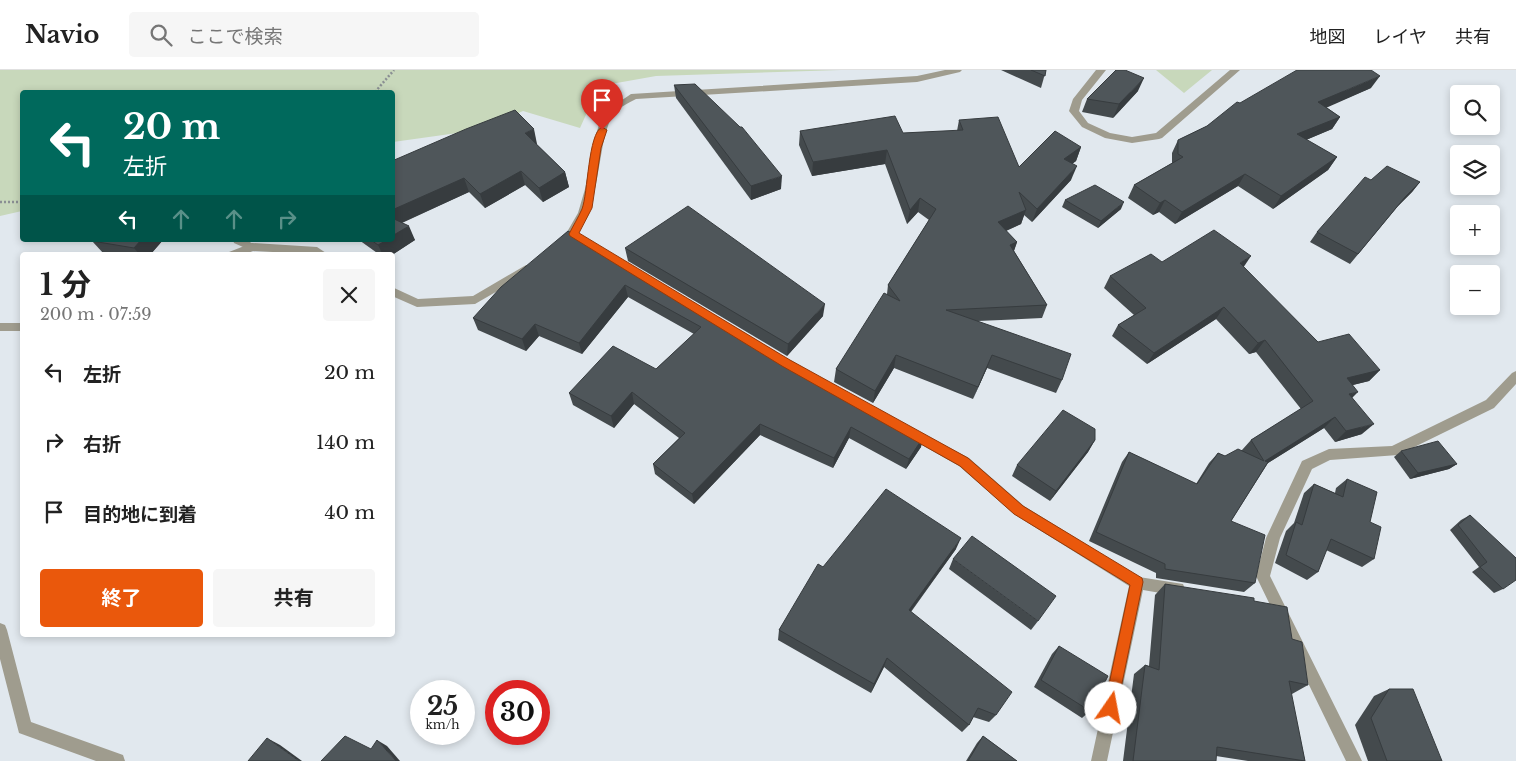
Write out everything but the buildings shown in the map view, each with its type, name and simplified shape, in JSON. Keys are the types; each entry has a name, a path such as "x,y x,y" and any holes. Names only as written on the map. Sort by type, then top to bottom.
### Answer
{"street":[{"path":"554,249 578,236 587,208 597,148 608,113 634,96 917,79 957,70"},
{"path":"1101,70 1078,99 1074,111 1086,125 1108,136 1132,140 1158,136 1235,70"},
{"path":"242,242 252,247 319,252"},
{"path":"240,252 252,247"},
{"path":"395,292 417,303 475,300 534,264"},
{"path":"0,327 20,327"},
{"path":"752,343 820,382"},
{"path":"1354,761 1263,576 1273,538 1307,465 1329,454 1393,451 1490,404 1516,376"},
{"path":"896,424 964,462 1019,510 1137,582 1193,592"},
{"path":"1099,761 1137,582"},
{"path":"1258,603 1277,606"},
{"path":"0,630 25,727 117,761"}],"path":[{"path":"377,90 394,70"},
{"path":"0,202 20,202"}],"green space":[{"path":"0,70 841,70 656,76 611,84 593,99 580,128 523,111 479,130 395,142 395,90 20,90 20,211 0,216"},
{"path":"1156,70 1212,70 1184,93"}],"route":[{"path":"602,130 597,148 587,208 573,234 786,363 964,462 1019,510 1137,582 1111,708"}]}
